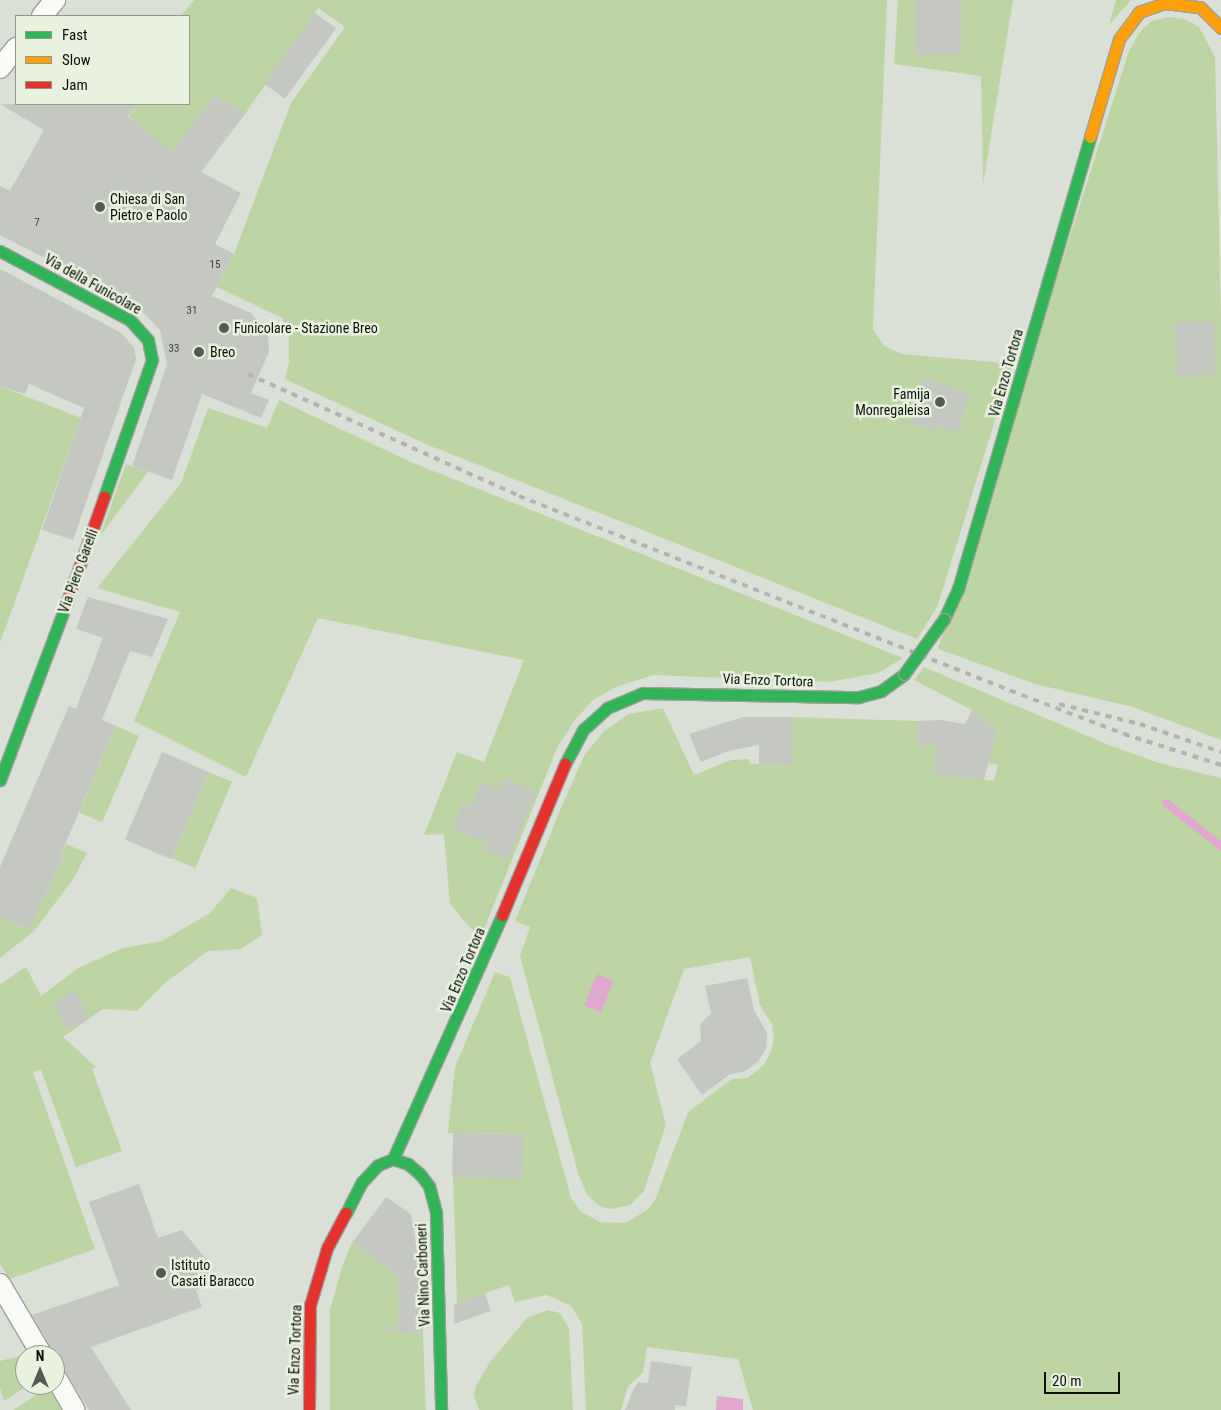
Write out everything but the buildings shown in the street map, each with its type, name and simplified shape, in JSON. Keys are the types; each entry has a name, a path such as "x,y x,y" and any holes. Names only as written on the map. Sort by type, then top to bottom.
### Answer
{"street":[{"path":"43,15 55,0"},
{"name":"Via Enzo Tortora","path":"309,1410 308,1328 320,1268 362,1182 378,1165 393,1160 486,957 563,767 580,736 598,715 633,695 656,692 859,697 881,691 904,674 944,619 958,589 1119,39 1140,12 1166,3 1200,7 1221,28"},
{"path":"0,68 15,49"},
{"name":"Via della Funicolare","path":"0,251 130,320 148,340 152,360"},
{"name":"Via Piero Garelli","path":"0,780 88,544 152,360"},
{"name":"Via Nino Carboneri","path":"393,1160 408,1164 420,1174 428,1186 436,1213 441,1410"},
{"path":"0,1284 36,1345"},
{"path":"65,1393 75,1410"}],"green space":[{"path":"194,0 887,0 873,329 884,346 902,354 993,362 1011,368 938,605 917,639 428,445 285,379 289,363 289,335 282,318 217,287 234,254 291,103 345,27 318,8 245,114 215,95 161,171 138,139 144,129 129,116 137,105 190,105 190,15 182,15"},
{"path":"898,0 1013,0 983,185 981,76 894,64"},
{"path":"1116,0 1131,0 1109,25"},
{"path":"1169,17 1185,19 1199,27 1215,57 1221,319 1221,740 1133,707 1035,684 938,649 1129,51 1139,33 1152,21"},
{"path":"0,386 81,418 0,643"},
{"path":"279,400 411,462 903,658 878,673 829,682 653,675 616,687 593,700 574,721 557,748 480,939 450,904 444,834 424,835 457,752 484,762 524,660 318,618 246,777 134,721 180,612 97,588 181,483 208,408 267,428"},
{"path":"126,464 148,472 100,536"},
{"path":"924,667 1109,745 1159,763 1221,778 1221,1410 753,1410 738,1359 647,1347 643,1373 628,1386 621,1410 586,1410 582,1324 571,1306 547,1295 515,1302 509,1285 457,1303 453,1177 522,1177 522,1134 448,1133 455,1067 495,972 510,977 571,1198 580,1211 600,1222 625,1223 647,1210 655,1200 688,1112 732,1079 747,1078 763,1066 771,1052 774,1038 772,1024 760,1005 750,957 684,969 650,1063 666,1125 644,1191 630,1205 611,1209 601,1207 587,1195 578,1173 520,956 530,927 515,921 585,754 604,731 629,714 663,708 694,775 731,760 749,759 750,764 793,765 793,717 916,721 918,746 936,743 934,774 994,781 998,765 988,763 997,730 972,710 914,680"},
{"path":"116,726 139,736 102,822 79,813"},
{"path":"209,772 232,782 195,868 172,859"},
{"path":"66,844 87,853 74,878 34,931 0,958 0,918 29,930 63,858 60,856"},
{"path":"231,888 257,898 262,935 241,949 208,951 166,982 137,1011 103,1009 63,1037 96,1067 92,1069 122,1151 76,1167 41,1070 33,1072 95,1249 10,1279 0,1264 0,984 26,967 41,996 78,968 123,948 162,941 210,913"},
{"path":"352,1243 387,1268 398,1261 399,1332 423,1333 426,1410 330,1410 330,1310 342,1267"},
{"path":"548,1310 560,1313 569,1328 573,1410 479,1410 474,1395 476,1386 490,1362 527,1318"},
{"path":"15,1357 15,1394 4,1401 0,1388 0,1361"},
{"path":"36,1395 53,1395 61,1410 13,1410"}],"shaded area":[{"path":"597,974 614,981 601,1012 584,1006"},
{"path":"717,1396 743,1399 743,1410 716,1410"}],"waterway":[{"path":"1166,803 1221,846"}],"railway":[{"path":"248,374 519,496 1022,695 1124,734 1221,765"},
{"path":"1059,704 1140,724 1221,752"}],"traffic: fast":[{"path":"944,619 958,589 1090,137"},
{"path":"0,251 130,320 148,340 152,360 104,497"},
{"path":"0,780 66,604"},
{"path":"904,674 944,619"},
{"path":"565,764 584,729 607,708 643,693 859,697 881,691 904,674"},
{"path":"346,1213 362,1182 378,1165 393,1159 502,915"},
{"path":"393,1159 408,1164 420,1174 429,1186 436,1213 441,1410"}],"traffic: slow":[{"path":"1090,137 1119,39 1139,12 1165,3 1200,7 1221,28"}],"traffic: jam":[{"path":"66,604 104,497"},
{"path":"502,915 565,764"},
{"path":"309,1410 310,1305 327,1248 346,1213"}],"place":[{"name":"Chiesa di San Pietro e Paolo","path":"100,207"},
{"name":"Funicolare - Stazione Breo","path":"224,328"},
{"name":"Breo","path":"199,352"},
{"name":"Famija Monregaleisa","path":"940,402"},
{"name":"Istituto Casati Baracco","path":"161,1273"}]}
